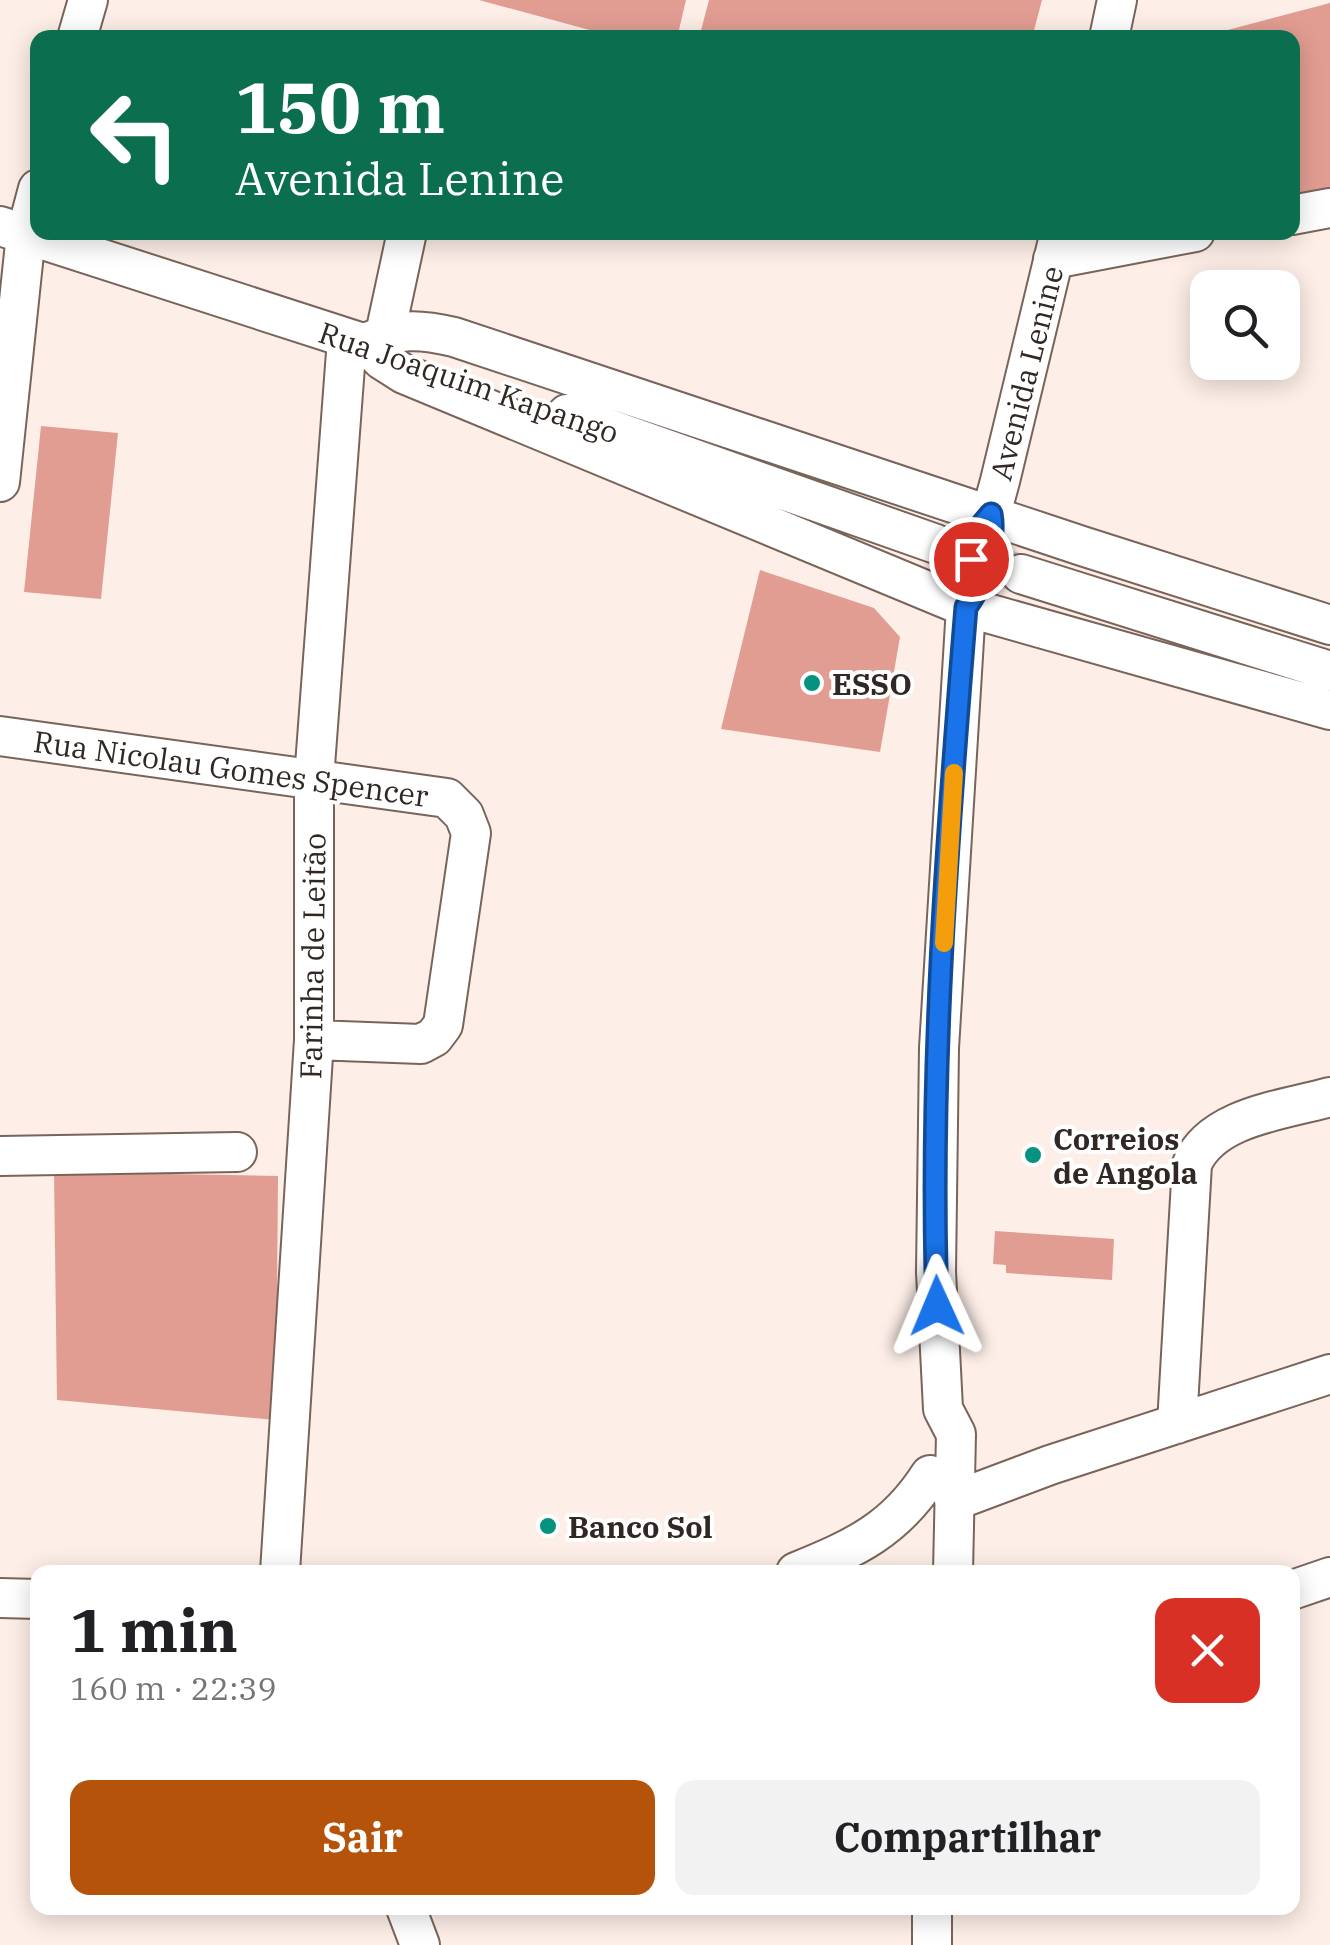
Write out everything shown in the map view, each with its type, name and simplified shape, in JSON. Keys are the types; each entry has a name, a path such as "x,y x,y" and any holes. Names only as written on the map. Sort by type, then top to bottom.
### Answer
{"street":[{"path":"80,30 88,0"},
{"path":"1111,30 1118,0"},
{"path":"0,482 13,230 30,202"},
{"path":"1300,214 1330,208"},
{"name":"Rua Joaquim Kapango","path":"45,240 366,339 936,544"},
{"name":"Farinha de Leitão","path":"280,1565 314,1040 314,779 366,339 404,240"},
{"path":"1056,246 1116,240"},
{"name":"Avenida Lenine","path":"929,1565 956,1434 943,1409 936,1272 939,1048 968,598 1056,246"},
{"path":"1330,625 989,524 454,337 420,329 366,339 382,360 404,374 968,598 1330,710"},
{"path":"1021,574 1330,671"},
{"name":"Rua Nicolau Gomes Spencer","path":"0,736 447,798 458,805 472,833 442,1025 434,1037 421,1044 314,1040"},
{"path":"1177,1424 1192,1164 1199,1148 1235,1124 1330,1097"},
{"path":"0,1156 238,1152"},
{"path":"812,1565 862,1544 892,1523 912,1502 942,1488 1177,1424 1330,1374"},
{"name":"Avenida Lenine","path":"942,1488 952,1565"},
{"path":"1300,1587 1330,1577"},
{"path":"0,1598 30,1599"},
{"path":"409,1915 420,1945"},
{"path":"932,1915 932,1945"}],"building":[{"path":"479,0 686,0 679,30 590,30"},
{"path":"709,0 1042,0 1034,30 701,30"},
{"path":"1330,3 1330,191 1300,197 1300,30 1228,30"},
{"path":"41,426 118,433 101,599 24,592"},
{"name":"ESSO","path":"760,570 874,608 900,637 880,752 721,729"},
{"path":"54,1172 278,1176 276,1420 57,1400"},
{"path":"995,1231 1114,1239 1112,1280 1006,1273 1006,1265 993,1264"}],"tunnel":[{"path":"943,547 1021,574"}],"slow traffic":[{"path":"944,943 954,773"}],"place":[{"name":"ESSO","path":"812,683"},
{"name":"Correios de Angola","path":"1033,1155"},
{"name":"Banco Sol","path":"548,1526"}],"route":[{"path":"937,1306 939,1048 950,826 966,607 975,596 994,530 991,514 981,526 971,559"}]}
